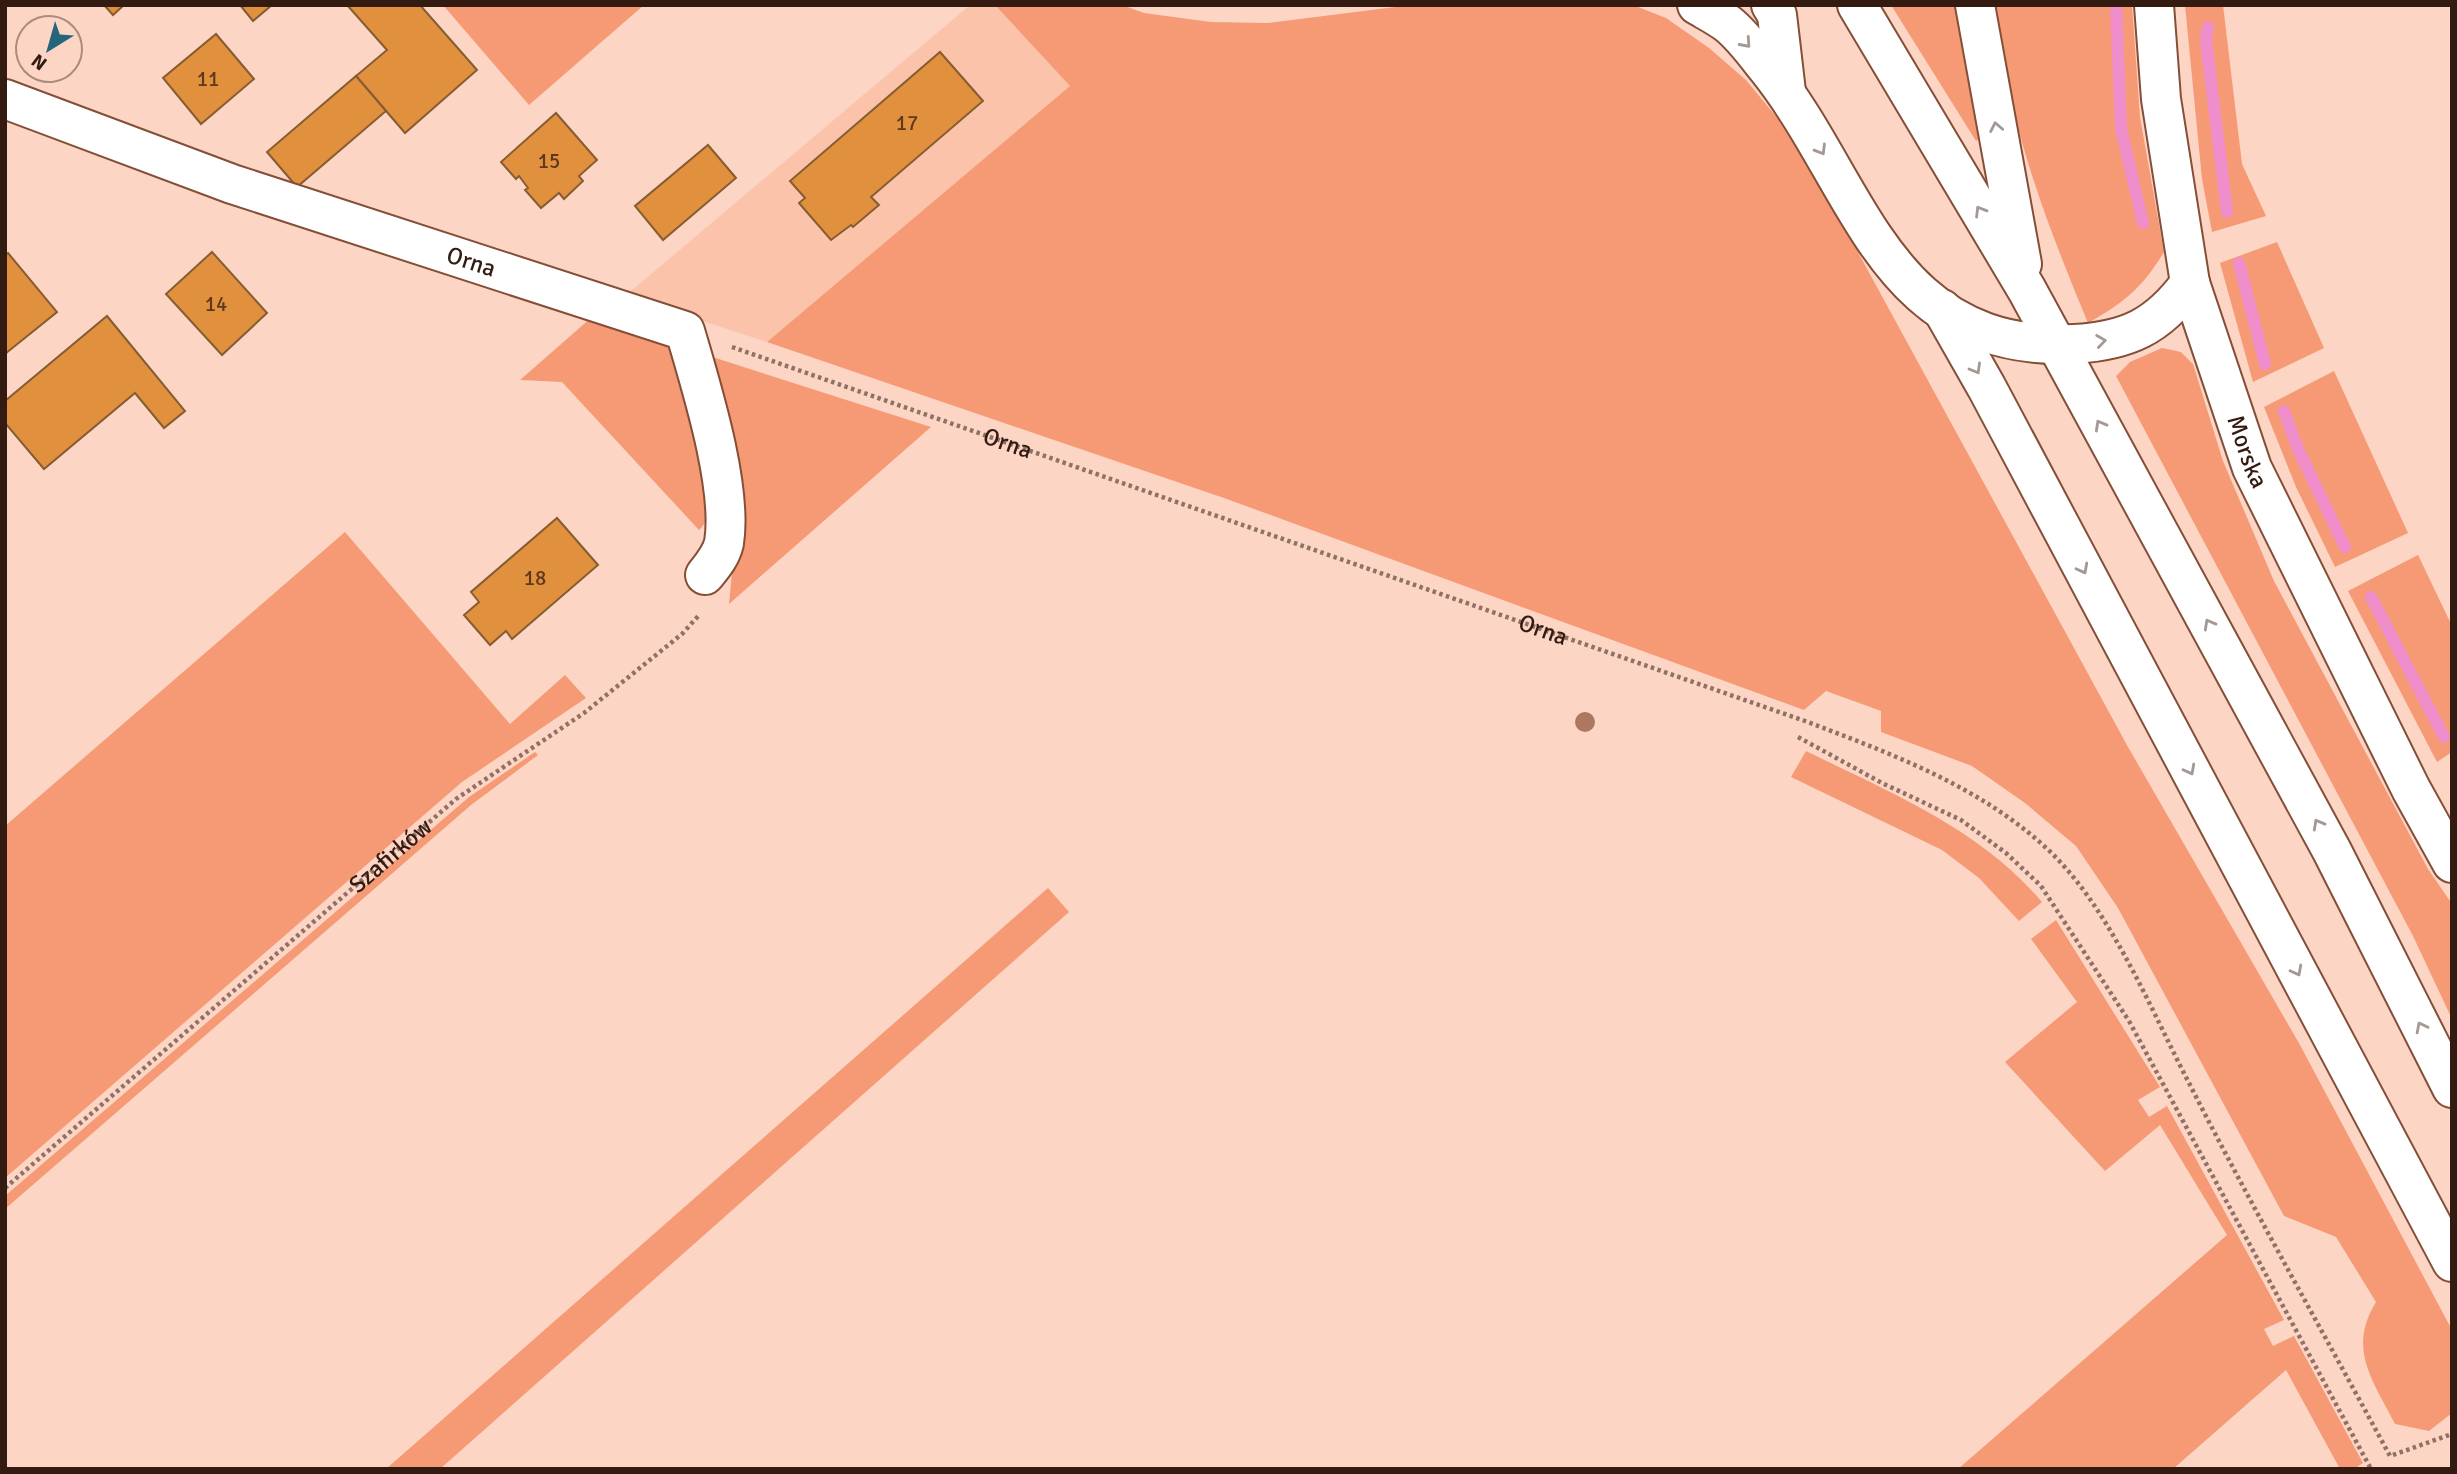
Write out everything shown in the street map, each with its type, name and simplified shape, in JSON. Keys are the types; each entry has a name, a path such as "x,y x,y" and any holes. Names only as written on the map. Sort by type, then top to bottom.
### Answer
{"main road":[{"path":"1696,5 1728,24 1786,92 1880,250 1912,287 1978,330 2011,339 2056,344 2107,342 2151,323 2170,310 2190,283"},
{"path":"1771,5 1777,15 1786,92"},
{"path":"1857,5 2027,290 2332,851 2452,1088"},
{"path":"1975,5 2027,290"},
{"name":"Morska","path":"2154,5 2161,99 2190,283 2252,468 2411,789 2452,863"},
{"name":"Orna","path":"5,99 232,184 685,331"},
{"path":"1942,309 1987,388 2452,1262"},
{"path":"685,331 707,407 724,509 724,542 718,559 705,575"}],"path":[{"name":"Orna","path":"685,331 1805,721 1900,758 1960,786 2002,811 2045,847 2084,889 2153,1011 2390,1456 2452,1434"},
{"name":"Szafirków","path":"5,1188 456,799 584,713 682,634 712,597 705,575"},
{"path":"1798,737 1882,783 1961,820 2006,853 2041,886 2129,1021 2371,1469"}],"shaded area":[{"path":"443,5 644,5 529,105"},
{"path":"970,5 995,5 1070,86 767,342 625,296"},
{"path":"995,5 1122,5 1144,13 1211,22 1267,23 1411,5 1633,5 1666,18 1709,48 1746,80 1779,120 1836,212 2128,747 2300,1045 2452,1330 2452,1413 2429,1431 2395,1424 2372,1378 2363,1350 2368,1319 2376,1302 2336,1237 2284,1216 2118,908 2076,846 2025,803 1972,766 1881,732 1881,711 1826,691 1804,710 1224,498 767,342 1070,86"},
{"path":"1891,5 1956,5 1968,80 1983,136 1976,141"},
{"path":"1996,5 2132,5 2140,117 2164,252 2132,293 2088,323 2043,207 2018,128 2008,87"},
{"path":"2185,5 2223,5 2242,164 2266,216 2212,232 2202,179"},
{"path":"2277,242 2324,348 2253,382 2220,263"},
{"path":"592,317 670,343 711,491 707,517 699,530 562,382 520,380"},
{"path":"2162,348 2181,352 2193,364 2223,461 2274,581 2428,869 2452,904 2452,1019 2413,936 2116,376 2130,362"},
{"path":"703,354 931,427 729,604 738,511"},
{"path":"2334,371 2408,533 2335,567 2296,487 2264,407"},
{"path":"345,532 510,724 565,675 586,698 462,782 5,1178 5,826"},
{"path":"2418,555 2452,626 2452,752 2437,762 2348,591"},
{"path":"1806,751 1932,814 1962,833 1991,853 2042,902 2019,921 1979,878 1942,850 1791,777"},
{"path":"535,752 538,755 471,805 5,1209 5,1196 469,797"},
{"path":"1048,888 1069,912 440,1469 386,1469"},
{"path":"2056,920 2160,1087 2138,1100 2149,1117 2167,1106 2284,1320 2264,1329 2273,1346 2294,1336 2363,1463 2354,1469 2340,1469 2286,1370 2173,1469 1958,1469 2227,1235 2160,1125 2105,1171 2005,1062 2077,1002 2031,939"}],"building":[{"path":"104,5 124,5 113,15"},
{"path":"240,5 272,5 253,21"},
{"path":"347,5 420,5 477,70 405,133 356,76 387,50"},
{"path":"216,34 254,79 201,124 163,78"},
{"path":"940,52 983,101 871,197 879,205 853,227 851,225 831,240 799,203 805,198 790,181"},
{"path":"356,76 386,111 297,187 267,152"},
{"path":"556,113 597,160 579,176 583,181 564,199 559,193 541,208 525,190 528,188 519,176 516,179 501,162"},
{"path":"708,145 736,178 663,240 635,206"},
{"path":"212,252 267,313 222,355 166,294"},
{"path":"8,253 57,312 5,354 5,255"},
{"path":"107,316 185,411 164,428 135,393 44,469 5,423 5,401"},
{"path":"557,518 598,565 512,639 506,631 490,645 464,615 479,602 471,592"}],"waterway":[{"path":"2116,5 2121,129 2143,223"},
{"path":"2208,27 2206,41 2227,212"},
{"path":"2239,263 2265,364"},
{"path":"2284,411 2298,449 2345,547"},
{"path":"2371,597 2444,737"}]}
